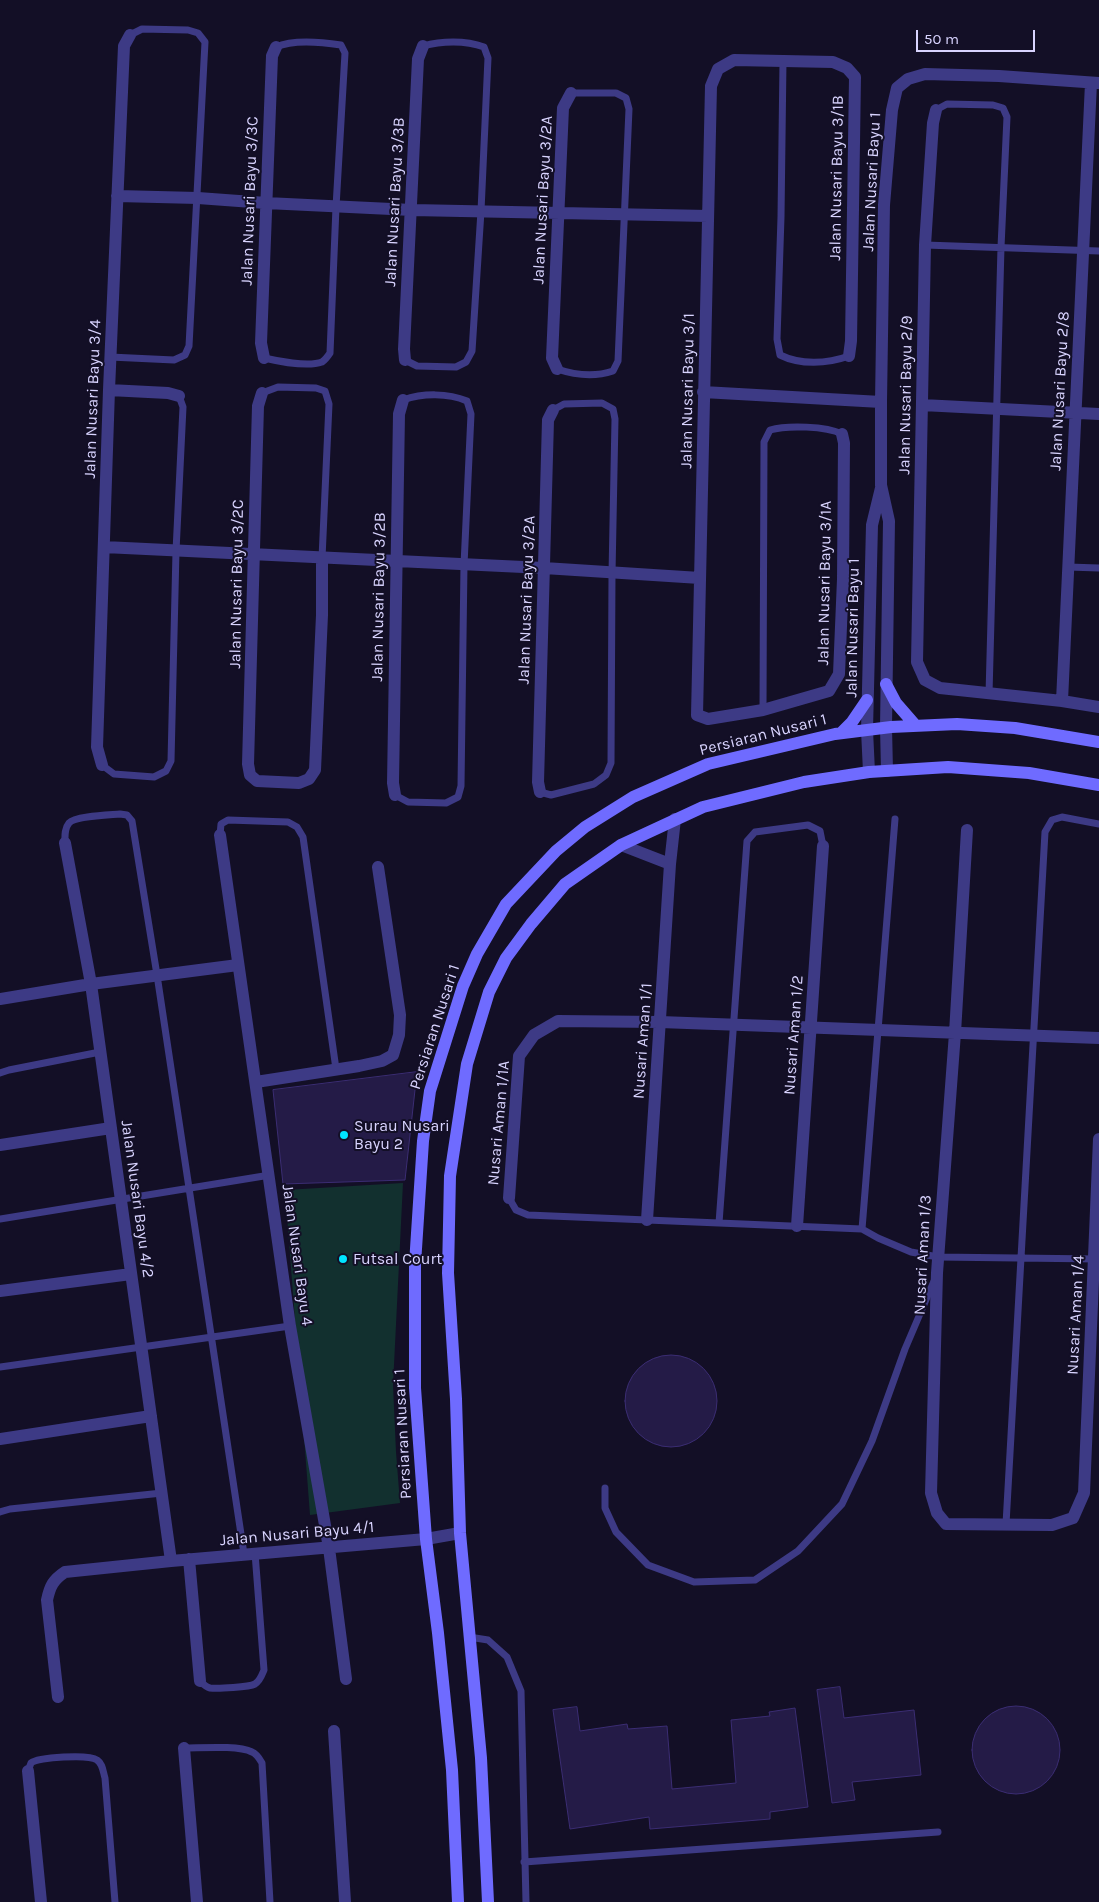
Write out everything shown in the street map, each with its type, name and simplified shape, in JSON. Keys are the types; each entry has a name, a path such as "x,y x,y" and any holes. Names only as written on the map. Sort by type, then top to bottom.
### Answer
{"main road":[{"path":"886,684 896,703 916,726"},
{"path":"841,733 852,722 867,700"},
{"name":"Persiaran Nusari 1","path":"458,1902 452,1770 426,1539 415,1379 415,1264 423,1141 430,1091 463,986 477,954 506,904 556,851 585,827 633,796 708,764 841,733 886,727 957,724 1015,728 1099,742"},
{"path":"488,1902 481,1758 468,1637 460,1533 456,1398 448,1273 450,1176 467,1064 489,992 511,951 565,884 621,845 703,807 804,782 869,772 948,767 1029,774 1099,785"}],"street":[{"name":"Jalan Nusari Bayu 3/4","path":"102,765 97,747 108,390 124,46 130,36"},
{"name":"Jalan Nusari Bayu 3/3B","path":"405,360 418,58 422,46"},
{"name":"Jalan Nusari Bayu 3/3C","path":"264,358 261,343 266,203 272,56 276,47"},
{"name":"Jalan Nusari Bayu 3/1","path":"762,710 708,719 697,716 711,86 718,69 734,60 783,61"},
{"name":"Jalan Nusari Bayu 3/1B","path":"783,61 833,62 847,68 855,77 851,341 849,356"},
{"name":"Jalan Nusari Bayu 1","path":"887,771 886,684 889,521 881,485 881,402 884,205 892,110 897,88 908,79 925,74 999,76 1095,83"},
{"name":"Jalan Nusari Bayu 2/8","path":"1062,701 1083,250 1095,83"},
{"name":"Jalan Nusari Bayu 3/2A","path":"557,369 552,358 563,108 572,93"},
{"name":"Jalan Nusari Bayu 2/9","path":"936,110 933,123 925,246 917,662 925,680 940,688 989,694"},
{"path":"117,196 198,198 412,210 708,216"},
{"path":"108,390 168,393 179,396"},
{"path":"704,392 881,402"},
{"name":"Jalan Nusari Bayu 3/2C","path":"262,393 258,406 248,764 250,775 256,781 299,783 309,779 315,770 322,615 322,558"},
{"name":"Jalan Nusari Bayu 3/2B","path":"395,795 393,782 395,562 399,414 403,400"},
{"path":"922,405 1099,414"},
{"name":"Jalan Nusari Bayu 3/2A","path":"540,792 538,782 548,420 553,410"},
{"name":"Jalan Nusari Bayu 3/1A","path":"762,710 829,691 839,674 843,570 844,443 842,434"},
{"name":"Jalan Nusari Bayu 1","path":"869,772 866,730 872,525 881,485"},
{"path":"104,547 544,568 612,574 700,578"},
{"path":"989,694 1062,701 1099,707"},
{"name":"Nusari Aman 1/1","path":"647,1220 670,864 675,820"},
{"name":"Nusari Aman 1/3","path":"967,830 955,1033 937,1273 931,1493 936,1513 946,1524 1052,1525 1073,1518 1084,1493"},
{"name":"Jalan Nusari Bayu 4","path":"220,835 270,1175 290,1326 329,1548 346,1679"},
{"name":"Jalan Nusari Bayu 4/2","path":"65,843 91,984 171,1561"},
{"path":"621,845 670,864"},
{"name":"Nusari Aman 1/2","path":"797,1226 824,846"},
{"path":"256,1082 382,1062 393,1055 400,1015 378,868"},
{"path":"0,999 91,984 238,965"},
{"name":"Nusari Aman 1/1A","path":"509,1198 519,1056 534,1035 558,1021 660,1022 1099,1038"},
{"path":"0,1145 111,1128"},
{"name":"Nusari Aman 1/4","path":"1084,1493 1097,1259 1099,1138"},
{"path":"0,1291 132,1274"},
{"path":"0,1439 151,1416"},
{"name":"Jalan Nusari Bayu 4/1","path":"58,1697 47,1600 50,1587 55,1579 65,1572 189,1559 426,1539 460,1533"},
{"path":"189,1559 200,1681"},
{"path":"334,1731 345,1902"},
{"path":"184,1748 197,1902"},
{"path":"28,1771 41,1902"}],"lane":[{"path":"110,357 174,360 185,355 189,346 205,42 198,33 188,30 142,29 130,36"},
{"path":"264,358 277,361 315,363 324,361 330,353 345,52 341,45 331,44 286,42 276,47"},
{"path":"405,360 417,366 456,367 466,362 472,351 481,211 488,58 484,46 474,43 436,42 422,46"},
{"path":"783,61 777,339 780,355 793,361 835,361 849,356"},
{"path":"557,369 571,373 602,374 613,371 618,361 629,109 626,98 616,93 572,93"},
{"path":"936,110 947,104 992,105 1003,108 1007,117 1001,247 989,694"},
{"path":"925,246 1001,247 1099,252"},
{"path":"262,393 278,387 316,388 325,391 328,404 322,558"},
{"path":"395,795 408,802 446,803 458,796 460,786 464,565 471,414 467,401 454,396 417,395 403,400"},
{"path":"102,765 114,774 154,777 166,771 171,761 176,551 183,406 179,396"},
{"path":"540,792 551,795 594,784 606,775 611,763 612,574 616,419 613,409 602,403 564,404 553,410"},
{"path":"762,710 764,442 770,430 780,427 833,430 842,434"},
{"path":"1068,567 1099,568"},
{"path":"65,843 67,824 74,820 120,814 127,816 132,821 212,1337 249,1554 264,1670 256,1684 248,1686 211,1688 205,1686 200,1681"},
{"path":"1006,1524 1046,832 1052,820 1062,817 1099,824"},
{"path":"862,1229 895,819"},
{"path":"220,835 221,824 228,820 276,820 288,822 297,827 303,837 336,1069"},
{"path":"719,1223 747,841 755,832 808,825 820,831 824,846"},
{"path":"0,1073 100,1052"},
{"path":"0,1219 270,1175"},
{"path":"509,1198 516,1210 528,1215 862,1229 911,1252 938,1257 1097,1259"},
{"path":"605,1488 605,1508 616,1532 648,1565 694,1582 754,1580 798,1551 842,1504 872,1442 905,1349 937,1273"},
{"path":"0,1367 290,1326"},
{"path":"0,1512 10,1509 162,1493"},
{"path":"468,1637 488,1640 507,1657 521,1691 526,1902"},
{"path":"184,1748 240,1749 252,1752 262,1763 270,1902"},
{"path":"28,1771 31,1763 42,1759 87,1757 97,1760 102,1766 105,1778 114,1902"},
{"path":"524,1862 938,1832"}],"green space":[{"path":"403,1183 393,1385 400,1503 310,1515 285,1190"}],"building":[{"name":"Surau Nusari Bayu 2","path":"417,1072 405,1180 283,1184 273,1090"},
{"path":"671,1355 689,1358 704,1368 714,1383 717,1401 714,1419 704,1434 689,1444 671,1447 653,1444 638,1434 628,1419 625,1401 628,1383 638,1368 653,1358"},
{"path":"840,1687 844,1718 914,1710 921,1775 852,1782 855,1800 832,1803 817,1690"},
{"path":"1016,1706 1033,1710 1047,1719 1056,1733 1060,1750 1056,1767 1047,1781 1033,1790 1016,1794 999,1790 985,1781 976,1767 972,1750 976,1733 985,1719 999,1710"},
{"path":"577,1707 580,1731 627,1724 628,1729 667,1726 672,1789 736,1783 731,1720 770,1716 769,1712 795,1708 808,1807 770,1812 770,1819 650,1829 649,1817 570,1829 553,1710"}],"place":[{"name":"Surau Nusari Bayu 2","path":"344,1135"},
{"name":"Futsal Court","path":"343,1259"}]}
